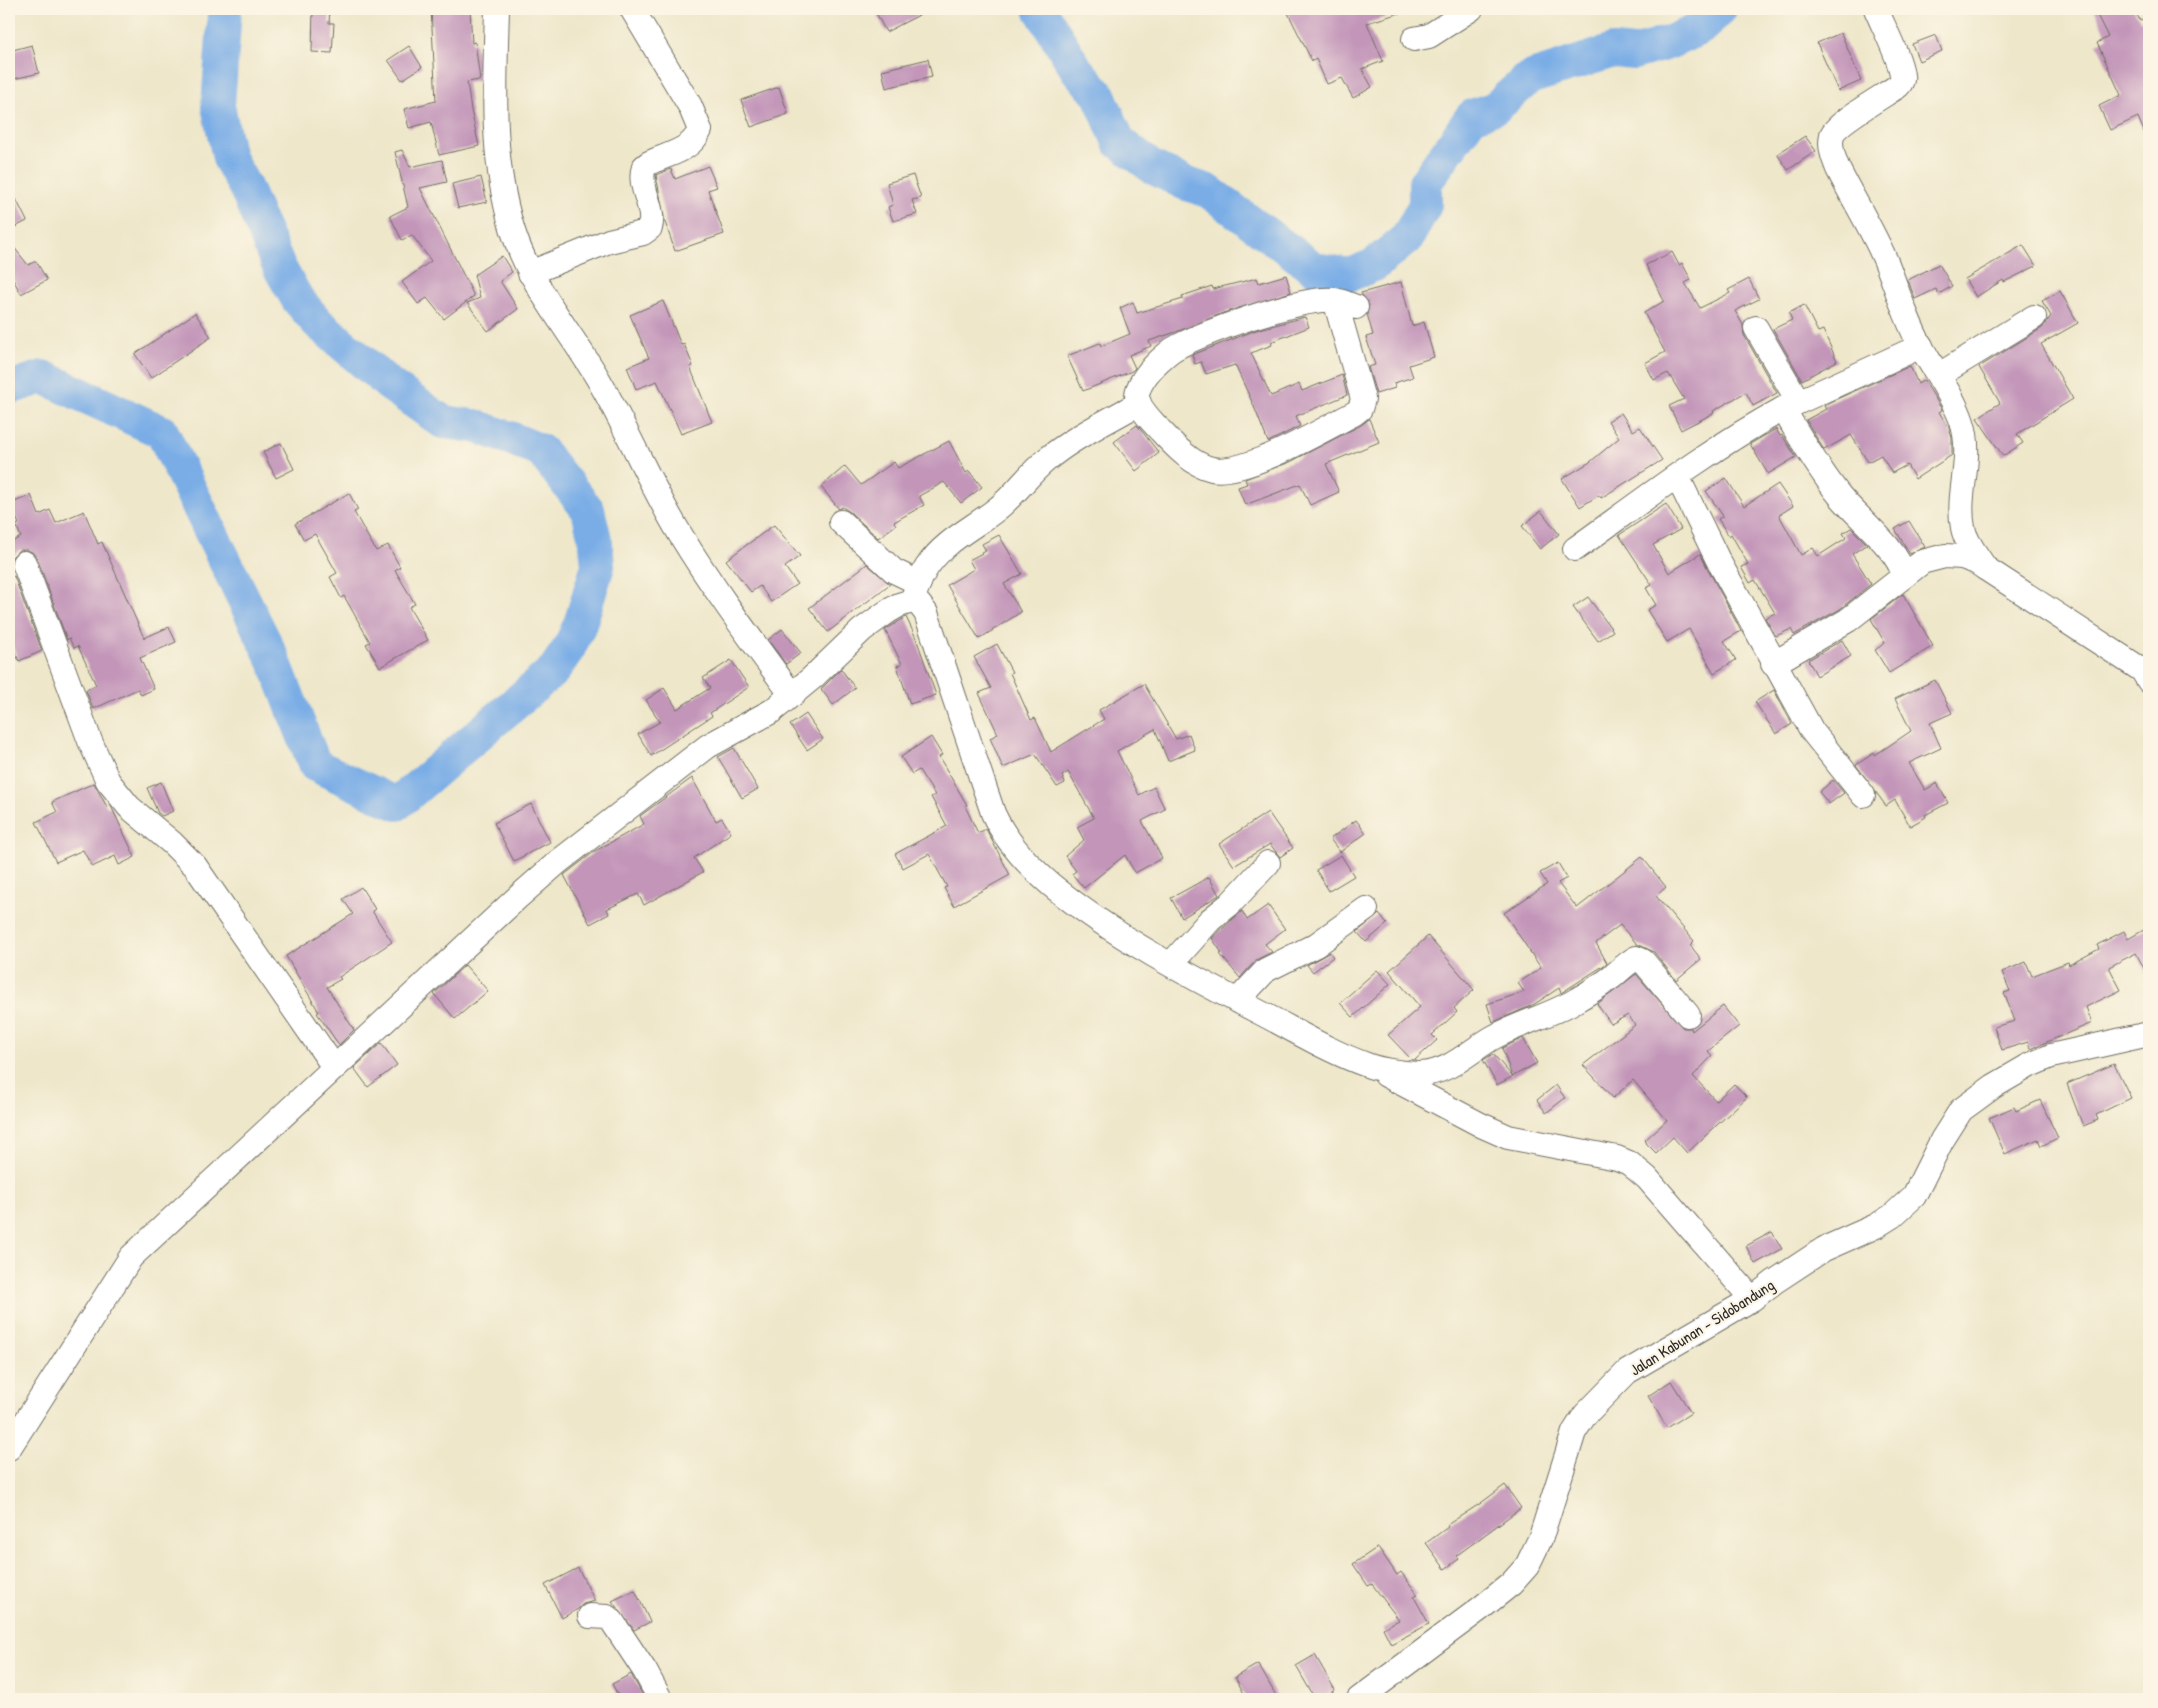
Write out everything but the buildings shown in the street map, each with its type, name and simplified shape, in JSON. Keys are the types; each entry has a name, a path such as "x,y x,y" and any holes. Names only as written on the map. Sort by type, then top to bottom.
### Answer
{"street":[{"path":"497,9 495,93 498,157 513,232 530,273 540,291 573,338 608,396 679,533 719,596 792,695"},
{"path":"530,273 601,244 643,233 650,228 652,215 642,178 644,167 649,163 689,146 696,139 700,130 690,106 632,9"},
{"path":"1414,39 1429,36 1471,9"},
{"path":"1876,9 1897,61 1902,82 1835,130 1831,144 1832,154 1838,170 1886,264 1900,303 1920,346 1939,375 1962,420 1968,440 1962,513 1964,529 1969,544 1985,568"},
{"path":"1304,302 1346,303 1363,399 1362,405 1355,413 1246,466 1222,470 1211,469 1189,457 1156,426 1139,404 1137,393 1143,379 1161,359 1186,342 1304,302"},
{"path":"1939,375 2034,317"},
{"path":"1756,328 1823,473 1840,497 1899,561 1904,576"},
{"path":"1575,549 1677,476 1752,426 1790,405 1920,346"},
{"path":"9,1448 131,1257 334,1067 558,862 708,746 772,711 875,620 915,592 926,569 940,550 1014,495 1034,471 1058,450 1102,423 1139,404"},
{"path":"1677,476 1718,560 1773,664 1812,731 1863,795"},
{"path":"841,522 915,592 919,604 926,613 988,798 1000,828 1048,882 1079,906 1171,964 1236,1001 1325,1047 1369,1066 1482,1125 1508,1137 1602,1155 1629,1163 1647,1178 1752,1299"},
{"path":"1773,664 1848,620 1922,562 1945,556 1962,557 1976,562 2142,670 2149,681"},
{"path":"24,563 90,741 108,781 129,807 178,848 195,866 334,1067"},
{"path":"1171,964 1210,920 1230,904 1268,863"},
{"path":"1236,1001 1266,970 1316,945 1366,910"},
{"path":"1369,1066 1420,1074 1454,1065 1492,1038 1521,1023 1537,1019 1575,1001 1636,958 1643,961 1688,1015"},
{"name":"Jalan Kabunan - Sidobandung","path":"1359,1699 1481,1608 1511,1584 1527,1566 1540,1543 1574,1432 1585,1415 1615,1383 1632,1369 1752,1299 1824,1249 1876,1226 1908,1203 1918,1189 1957,1116 1968,1104 1985,1091 2018,1071 2051,1056 2149,1034"},
{"path":"590,1616 607,1617 612,1621 645,1671 660,1699"}],"waterway":[{"path":"9,388 43,377 162,432 274,661 315,765 397,804 554,670 569,648 580,624 598,566 596,544 588,510 541,451 475,426 443,422 390,385 318,323 298,300 279,267 246,189 229,158 218,106 225,9"},
{"path":"1040,9 1077,70 1099,95 1119,142 1152,167 1184,183 1208,191 1315,269 1349,275 1374,265 1407,238 1425,205 1425,183 1472,116 1495,108 1529,78 1613,51 1634,53 1668,43 1701,28 1720,9"}]}
